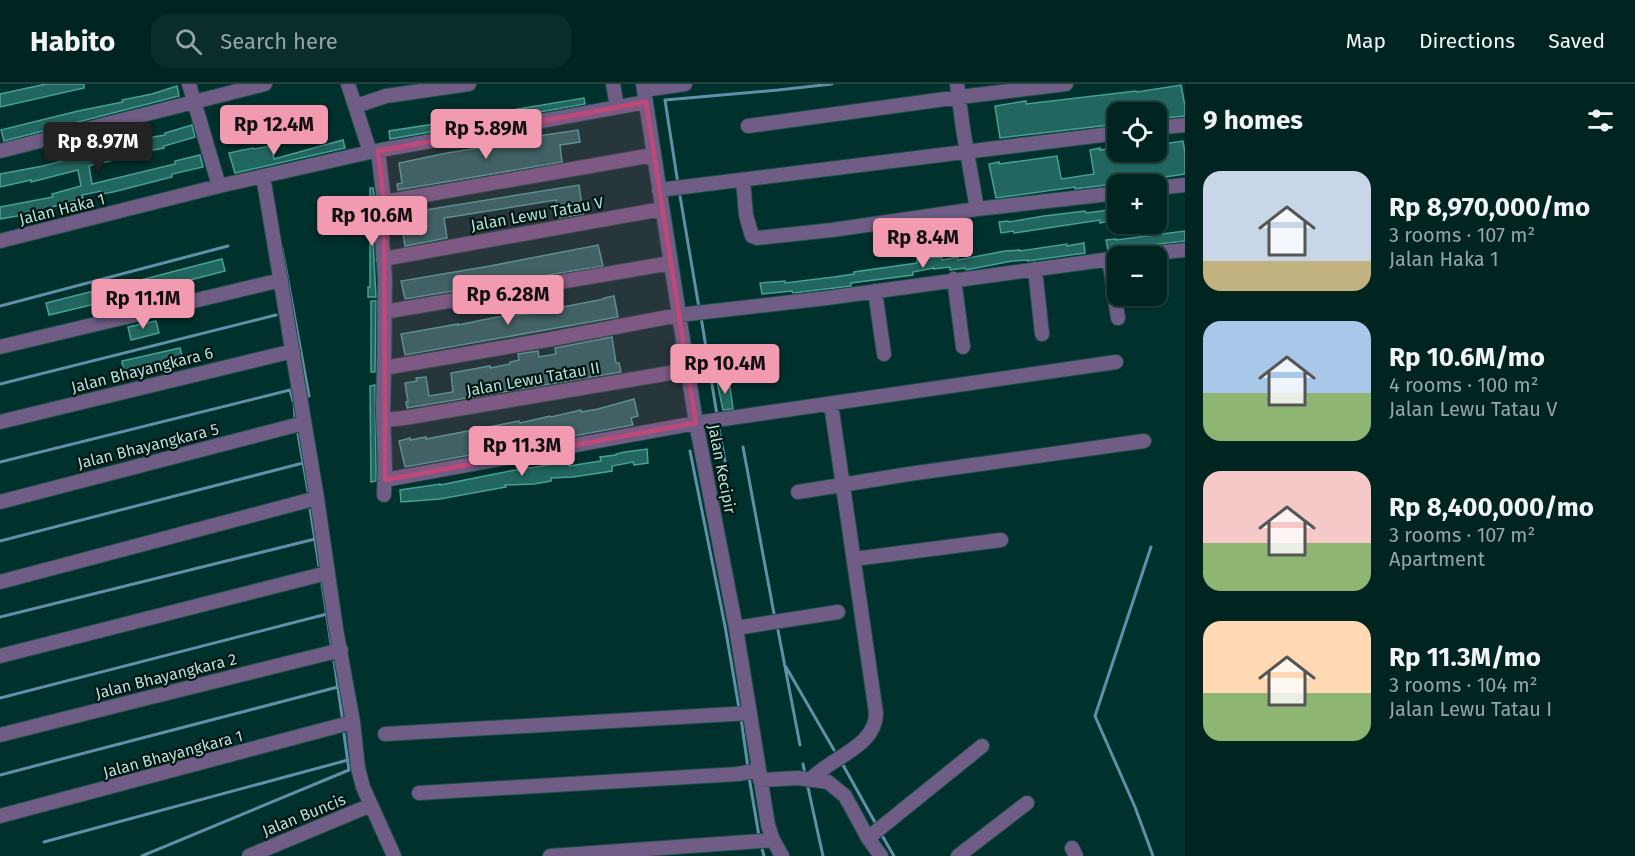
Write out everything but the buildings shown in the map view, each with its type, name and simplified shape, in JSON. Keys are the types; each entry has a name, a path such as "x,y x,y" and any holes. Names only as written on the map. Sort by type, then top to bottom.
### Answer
{"street":[{"path":"189,84 219,186"},
{"path":"0,151 265,84"},
{"path":"348,84 374,151 384,202 382,241 385,279 384,495"},
{"path":"356,106 386,96 469,84"},
{"path":"613,84 617,107"},
{"name":"Jalan Haka 1","path":"0,242 219,186 374,151 617,107 650,90 685,84"},
{"path":"747,126 958,90 1066,84"},
{"name":"Jalan Kecipir","path":"650,90 653,155 670,189 662,209 696,423 736,628 742,714 752,774 768,825 763,840 782,856"},
{"path":"958,90 977,208"},
{"path":"1167,127 1185,125"},
{"path":"670,189 1107,134"},
{"path":"384,202 653,155"},
{"path":"263,176 353,722 358,768 363,787 394,856"},
{"path":"744,180 746,215 752,236 757,238 832,230 977,208 1107,193"},
{"path":"1167,187 1185,185"},
{"name":"Jalan Lewu Tatau V","path":"383,259 662,209"},
{"path":"1167,252 1185,250"},
{"path":"384,368 679,315 1107,259"},
{"path":"384,312 671,263"},
{"path":"1035,269 1042,334"},
{"path":"954,279 963,347"},
{"path":"0,347 281,280"},
{"path":"875,291 884,354"},
{"path":"1117,306 1118,318"},
{"name":"Jalan Bhayangkara 6","path":"0,422 293,351"},
{"path":"385,480 696,423 1116,362"},
{"name":"Jalan Lewu Tatau II","path":"384,420 688,370"},
{"path":"810,780 861,743 876,722 831,404"},
{"name":"Jalan Bhayangkara 5","path":"0,502 304,423"},
{"path":"798,492 1144,441"},
{"path":"0,582 317,498"},
{"path":"854,559 1001,540"},
{"path":"0,656 327,573"},
{"path":"736,628 838,612"},
{"name":"Jalan Bhayangkara 2","path":"0,735 341,651"},
{"path":"385,734 742,714"},
{"name":"Jalan Bhayangkara 1","path":"0,816 353,722"},
{"path":"868,838 982,746"},
{"path":"420,793 752,774 828,782 846,796 868,838 881,856"},
{"path":"958,856 1027,803"},
{"name":"Jalan Buncis","path":"249,856 371,805"},
{"path":"550,856 603,854 763,840"}],"highlighted area":[{"path":"646,102 696,423 385,480 384,202 378,151"}],"waterway":[{"path":"678,184 665,100 832,84"},
{"path":"679,190 699,308"},
{"path":"0,306 228,246"},
{"path":"282,248 309,396"},
{"path":"0,384 276,315"},
{"path":"701,317 717,415"},
{"path":"0,462 290,390 293,401"},
{"path":"294,401 295,417"},
{"path":"718,424 725,461"},
{"path":"298,434 308,491"},
{"path":"743,447 775,619"},
{"path":"690,451 739,708"},
{"path":"0,541 303,463"},
{"path":"310,508 319,566"},
{"path":"0,617 315,539"},
{"path":"1151,547 1095,716 1135,807 1153,856"},
{"path":"322,584 331,644"},
{"path":"0,698 327,614"},
{"path":"777,625 800,745"},
{"path":"334,661 342,716"},
{"path":"786,667 834,750"},
{"path":"0,775 338,687"},
{"path":"741,718 748,768"},
{"path":"142,856 349,770 344,734"},
{"path":"44,842 348,760"},
{"path":"803,764 805,774"},
{"path":"843,765 877,826"},
{"path":"749,777 759,836"},
{"path":"807,783 823,856"},
{"path":"880,832 894,856"},
{"path":"761,845 764,856"}]}
